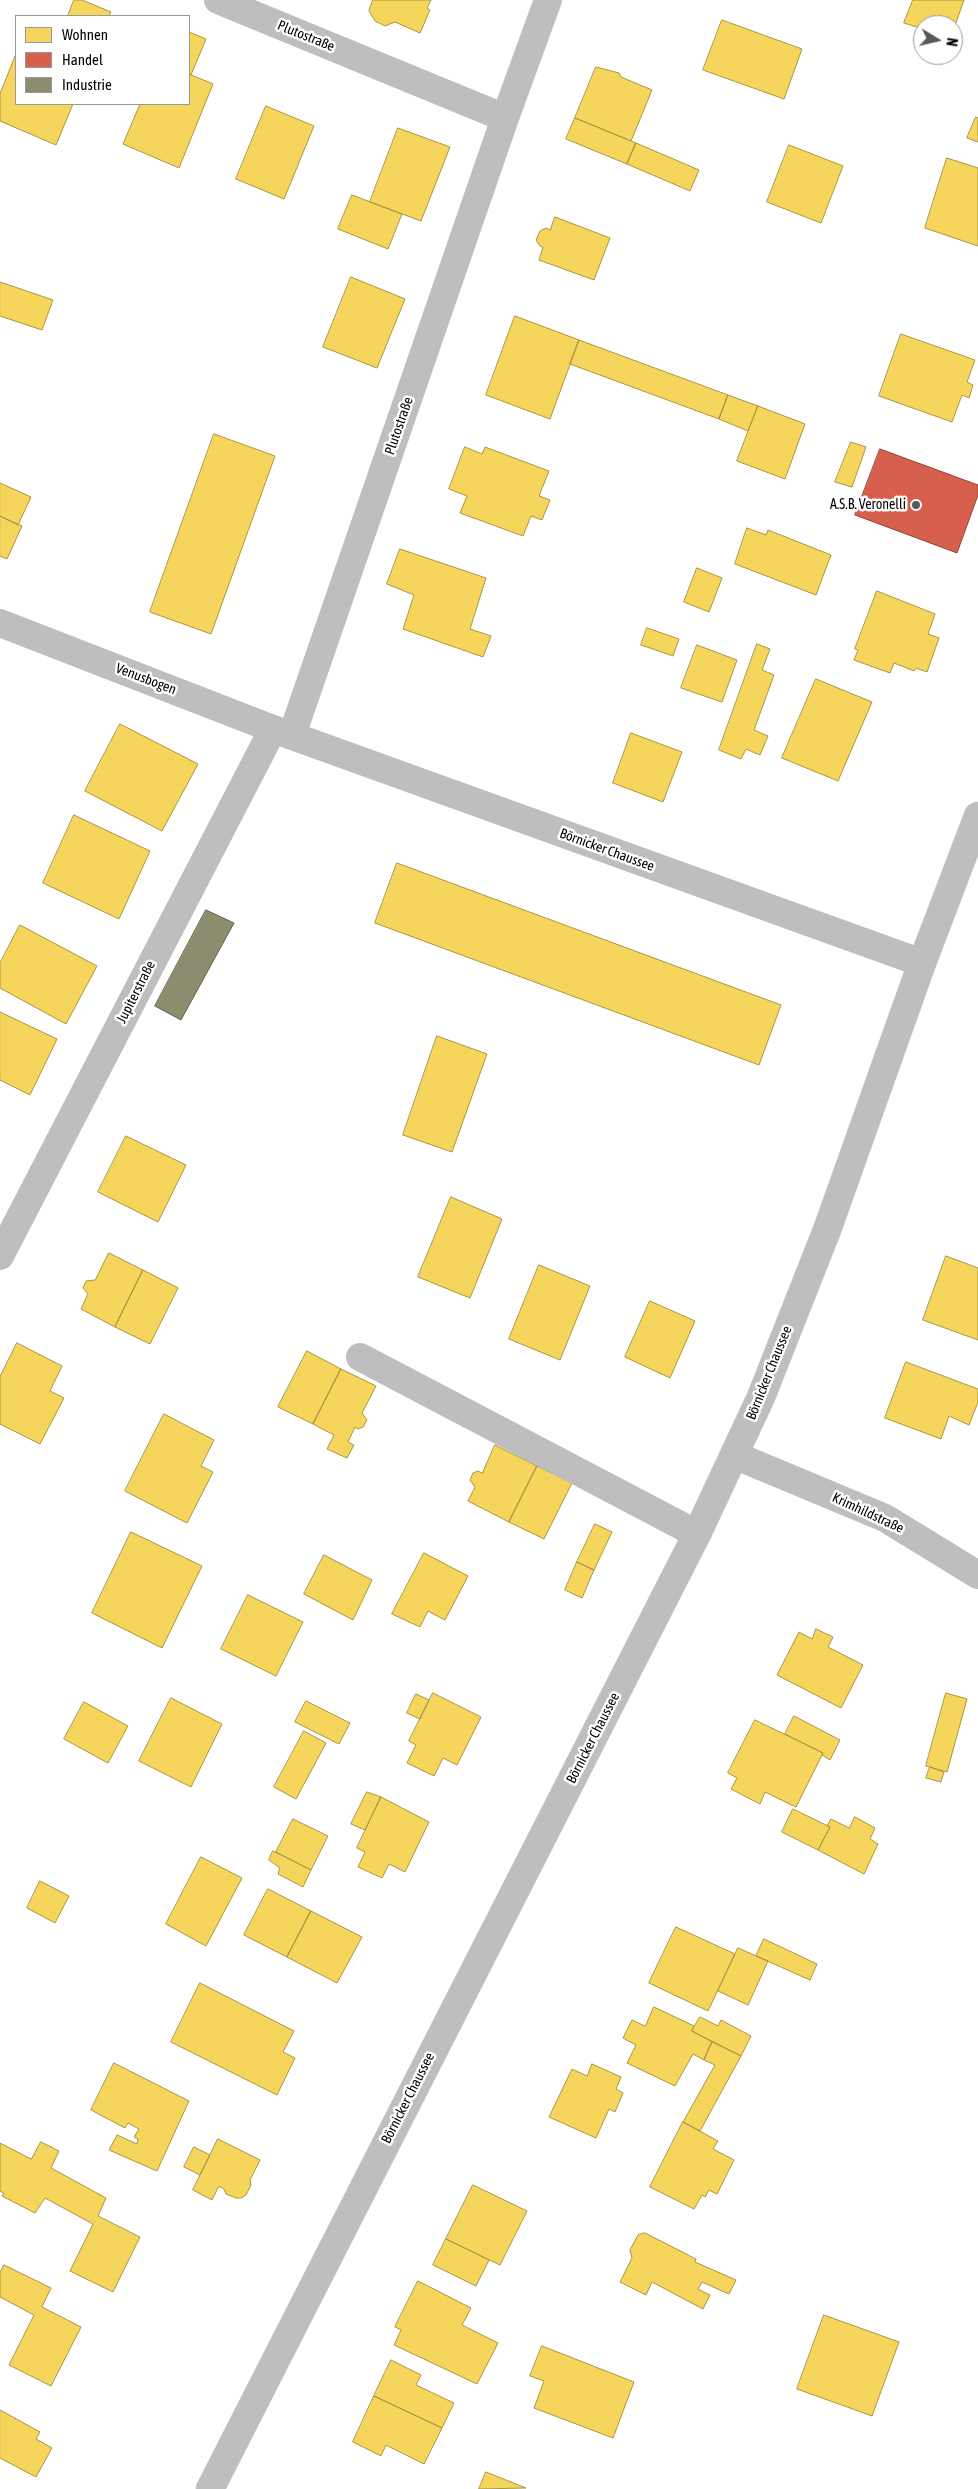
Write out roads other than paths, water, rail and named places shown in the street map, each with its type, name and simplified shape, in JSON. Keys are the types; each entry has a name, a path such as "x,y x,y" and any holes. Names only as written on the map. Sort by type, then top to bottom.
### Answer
{"street":[{"name":"Plutostraße","path":"218,0 505,118"},
{"name":"Plutostraße","path":"282,732 548,0"},
{"name":"Venusbogen","path":"0,622 282,732"},
{"name":"Börnicker Chaussee","path":"282,732 922,962"},
{"name":"Jupiterstraße","path":"0,1256 282,732"},
{"name":"Börnicker Chaussee","path":"210,2489 697,1534 761,1397 827,1230 922,962 978,816"},
{"path":"360,1357 697,1534"},
{"name":"Krimhildstraße","path":"734,1455 885,1518 978,1575"}],"place":[{"name":"A.S.B. Veronelli","path":"916,505"}]}
